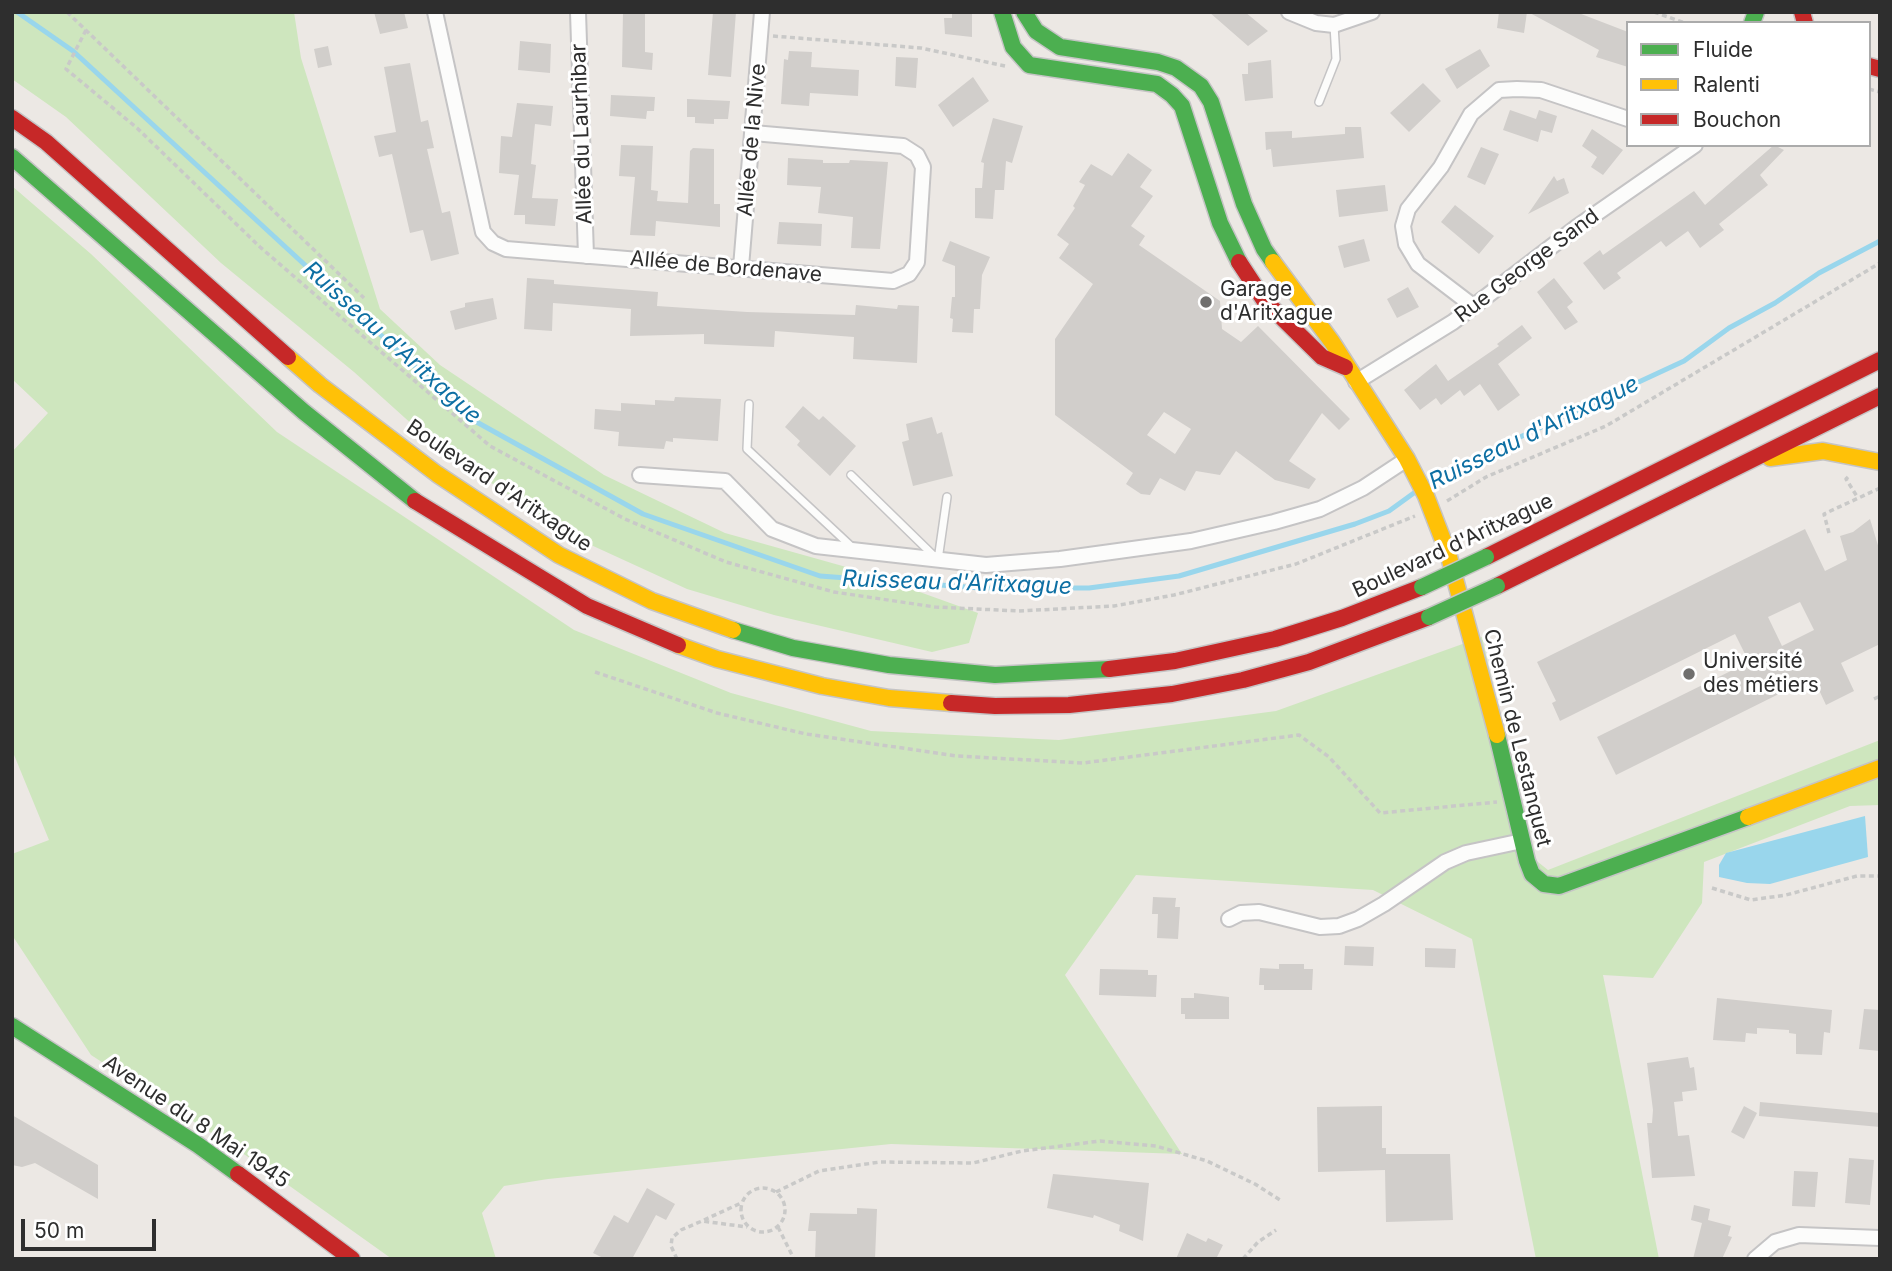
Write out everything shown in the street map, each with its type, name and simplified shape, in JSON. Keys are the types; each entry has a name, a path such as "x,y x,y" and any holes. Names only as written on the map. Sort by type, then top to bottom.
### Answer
{"main road":[{"path":"1002,12 1007,34 1020,59 1042,69 1157,84 1172,95 1182,106 1220,223 1242,268 1264,300 1322,357 1345,367"},
{"name":"Chemin de Lestanquet","path":"1024,12 1036,31 1060,47 1158,62 1176,68 1201,86 1211,102 1244,204 1264,249 1332,342 1345,367 1407,459 1429,503 1448,553 1489,701 1532,874 1544,884 1559,886 1880,768"},
{"name":"Boulevard d'Aritxague","path":"12,118 46,142 320,386 437,474 559,555 623,588 719,626 793,648 889,665 970,674 1081,673 1175,661 1275,639 1342,618 1422,587 1880,360"},
{"path":"12,157 304,412 424,509 576,600 654,636 718,659 822,686 889,698 995,706 1069,705 1172,694 1254,678 1342,651 1429,617 1880,396"},
{"path":"1750,461 1823,452 1880,462"},
{"name":"Avenue du 8 Mai 1945","path":"12,1026 198,1145 352,1259"}],"street":[{"name":"Allée de Bordenave","path":"435,12 483,232 493,243 506,249 893,281 909,274 916,262 923,167 917,155 903,146 753,132"},
{"name":"Allée du Laurhibar","path":"578,12 586,256"},
{"name":"Allée de la Nive","path":"741,267 762,12"},
{"path":"1289,12 1316,23 1334,25 1372,12"},
{"path":"1473,306 1418,264 1406,244 1403,226 1408,209 1441,167 1471,114 1499,90 1517,89 1541,90 1626,118"},
{"name":"Rue George Sand","path":"1356,383 1453,322 1577,228 1692,147"},
{"path":"640,475 725,481 772,529 816,546 986,565 1060,559 1191,541 1320,509 1363,488 1407,459"},
{"path":"1229,919 1241,913 1259,912 1321,927 1339,926 1384,904 1445,862 1466,853 1522,841"},
{"path":"1755,1259 1775,1242 1799,1234 1880,1238"}],"lane":[{"path":"1319,102 1336,59 1334,25"},
{"path":"749,404 747,449 856,551"},
{"path":"851,475 938,560"},
{"path":"938,560 947,497"}],"path":[{"path":"66,12 364,298"},
{"path":"1654,12 1679,21"},
{"path":"86,30 66,69 137,128 260,247 490,446 625,519 726,562 834,593 935,607 1019,611 1114,606 1174,595 1296,564 1486,477 1606,426 1880,263"},
{"path":"761,35 921,48 1004,66 1020,59"},
{"path":"1829,533 1824,514 1880,488"},
{"path":"595,672 717,713 806,734 957,756 1083,763 1263,737 1299,735 1329,757 1380,813 1513,802"},
{"path":"1874,699 1880,696"},
{"path":"1712,888 1751,900 1857,876 1880,876"},
{"path":"677,1259 671,1246 672,1238 741,1203 757,1188 776,1192 819,1171 880,1161 974,1163 1022,1151 1100,1141 1156,1146 1207,1161 1255,1184 1280,1200"},
{"path":"776,1192 785,1209 778,1227 794,1259"},
{"path":"741,1203 740,1214 748,1227"},
{"path":"702,1221 748,1227 762,1233 778,1227"},
{"path":"1243,1259 1258,1241 1276,1230"}],"green space":[{"path":"12,12 294,12 301,58 380,309 440,365 604,475 725,533 864,572 978,613 969,643 932,652 774,615 687,589 567,534 435,445 354,372 221,263 66,117 12,79"},
{"path":"12,186 91,254 277,432 574,630 731,693 871,731 1059,740 1276,711 1482,637 1533,858 1548,870 1880,740 1880,805 1850,806 1704,862 1702,903 1653,978 1603,975 1659,1259 1536,1259 1472,939 1373,890 1136,875 1065,975 1182,1154 891,1144 548,1179 504,1186 482,1213 496,1259 392,1259 256,1162 91,1055 12,935 12,854 49,840 12,750 12,452 48,413 12,379"}],"water":[{"path":"1865,816 1868,857 1770,884 1747,883 1719,877 1719,865 1726,853"}],"building":[{"path":"374,12 404,12 408,28 380,34"},
{"path":"623,12 645,14 645,52 653,53 652,70 622,67"},
{"path":"713,12 736,12 731,77 708,75"},
{"path":"952,12 972,12 972,37 945,34 944,18 952,18"},
{"path":"1209,12 1245,12 1268,31 1248,46"},
{"path":"1499,12 1527,12 1524,33 1497,28"},
{"path":"1528,12 1576,12 1626,31 1626,66 1596,57 1599,50"},
{"path":"520,41 551,44 550,73 518,70"},
{"path":"328,46 332,65 318,68 314,49"},
{"path":"1480,49 1490,66 1457,89 1445,69"},
{"path":"789,51 812,52 811,67 859,70 858,96 810,93 809,106 781,104 784,59 788,60"},
{"path":"896,57 918,58 916,88 895,86"},
{"path":"1271,60 1273,98 1245,101 1242,74 1248,74 1248,63"},
{"path":"410,63 421,122 428,120 434,148 427,149 442,213 450,211 459,254 431,261 423,230 410,233 392,154 379,157 374,136 396,132 384,67"},
{"path":"973,77 989,101 953,127 938,105"},
{"path":"1423,83 1441,101 1409,132 1390,113"},
{"path":"611,95 655,97 654,111 647,111 646,119 610,116"},
{"path":"687,99 730,101 728,119 714,119 714,124 695,123 695,117 687,117"},
{"path":"517,103 553,106 551,126 535,124 531,164 536,165 532,198 558,199 555,226 525,224 525,215 514,215 519,175 499,173 501,136 512,137"},
{"path":"1510,110 1536,119 1539,110 1557,116 1552,133 1541,130 1538,142 1503,130"},
{"path":"993,118 1023,126 1012,163 1006,161 1004,190 995,190 993,219 975,218 975,188 982,188 984,163 981,162"},
{"path":"1345,127 1361,127 1364,158 1273,167 1271,149 1266,150 1265,132 1292,131 1292,138 1345,134"},
{"path":"1592,129 1623,150 1603,175 1591,167 1597,157 1582,146"},
{"path":"621,145 653,146 651,190 658,191 657,201 688,203 690,151 693,148 714,149 714,204 720,204 720,227 656,221 655,236 630,235 635,177 619,176"},
{"path":"1481,147 1499,154 1485,185 1467,177"},
{"path":"1772,147 1784,150 1760,175 1768,185 1719,224 1724,230 1700,248 1688,231 1666,247 1661,241 1617,273 1621,278 1604,290 1583,263 1600,250 1603,255 1694,191 1705,205"},
{"path":"1128,153 1152,170 1140,187 1153,196 1131,226 1145,236 1139,245 1220,301 1222,329 1241,342 1258,326 1350,419 1339,430 1322,413 1289,461 1316,479 1309,489 1275,480 1236,451 1220,475 1196,471 1185,491 1160,478 1150,495 1141,494 1126,484 1133,473 1055,415 1055,339 1093,284 1059,258 1069,244 1057,235 1075,208 1073,206 1085,185 1079,182 1091,164 1112,176","holes":["1164,412 1191,429 1175,454 1147,435"]},
{"path":"788,158 823,160 823,163 849,163 850,160 888,162 880,249 851,248 853,217 818,213 821,187 787,185"},
{"path":"1554,176 1557,181 1564,178 1569,193 1528,214"},
{"path":"1385,185 1388,211 1339,217 1336,190"},
{"path":"1455,205 1494,236 1479,254 1441,222"},
{"path":"779,222 822,224 821,246 777,244"},
{"path":"1364,239 1370,261 1344,268 1338,246"},
{"path":"950,241 990,257 982,275 980,309 974,309 973,333 952,332 953,319 950,318 952,297 955,297 955,266 942,261"},
{"path":"527,278 554,280 554,284 658,292 657,306 855,315 856,305 897,309 898,305 919,306 917,363 853,359 854,337 775,331 774,347 704,344 704,334 630,336 631,309 553,303 552,331 524,329"},
{"path":"1554,278 1573,302 1567,307 1578,322 1565,330 1537,292"},
{"path":"1408,287 1419,307 1397,318 1387,299"},
{"path":"493,298 497,319 455,330 450,311 465,307 465,303"},
{"path":"1522,325 1532,338 1498,364 1520,395 1498,411 1480,384 1464,396 1460,390 1441,405 1436,398 1420,410 1404,390 1436,364 1448,381 1499,346 1497,344"},
{"path":"675,397 721,399 718,441 673,438 673,442 666,441 664,449 618,446 619,432 594,429 595,409 621,411 621,403 655,405 655,400 674,401"},
{"path":"803,406 819,420 823,416 856,446 830,476 797,445 800,441 785,427"},
{"path":"932,417 937,434 942,432 953,476 913,486 902,442 909,440 906,424"},
{"path":"1870,519 1880,552 1880,644 1841,663 1854,691 1826,705 1813,677 1616,775 1597,737 1749,662 1735,634 1560,721 1552,703 1556,701 1537,662 1805,529 1825,571 1847,560 1840,536 1853,532","holes":["1800,602 1814,630 1782,646 1768,617"]},
{"path":"1153,897 1176,898 1175,907 1180,907 1178,939 1157,938 1158,914 1152,914"},
{"path":"1345,946 1374,947 1373,966 1344,965"},
{"path":"1425,948 1456,949 1455,968 1425,967"},
{"path":"1279,964 1304,964 1304,969 1313,969 1312,990 1264,990 1264,985 1259,985 1260,968 1279,969"},
{"path":"1100,969 1148,970 1148,975 1157,975 1156,997 1099,995"},
{"path":"1194,993 1229,997 1229,1019 1185,1019 1185,1014 1181,1014 1181,998 1194,998"},
{"path":"1717,998 1832,1010 1830,1033 1824,1032 1822,1055 1796,1054 1796,1034 1789,1033 1789,1030 1757,1028 1757,1034 1746,1033 1745,1042 1713,1040"},
{"path":"1864,1009 1880,1010 1880,1051 1859,1049"},
{"path":"1688,1057 1690,1068 1694,1067 1697,1090 1682,1092 1683,1101 1674,1102 1678,1136 1689,1135 1695,1176 1652,1178 1647,1123 1652,1123 1653,1110 1647,1063"},
{"path":"1760,1102 1880,1113 1880,1127 1759,1116"},
{"path":"1382,1106 1382,1148 1386,1148 1386,1154 1450,1154 1453,1220 1386,1222 1385,1170 1318,1172 1317,1107"},
{"path":"1744,1106 1757,1113 1744,1139 1731,1132"},
{"path":"12,1115 98,1165 98,1199 35,1163 22,1167 12,1165"},
{"path":"1849,1158 1874,1160 1870,1205 1845,1203"},
{"path":"1794,1171 1818,1172 1815,1207 1792,1206"},
{"path":"1053,1174 1149,1183 1143,1241 1119,1231 1120,1225 1094,1215 1093,1218 1047,1208"},
{"path":"647,1188 675,1204 666,1220 656,1215 632,1259 605,1259 593,1253 614,1215 628,1223"},
{"path":"1694,1205 1710,1209 1708,1220 1731,1226 1728,1236 1732,1237 1722,1259 1693,1259 1702,1223 1691,1220"},
{"path":"857,1208 877,1209 875,1259 815,1259 816,1231 808,1231 810,1213 857,1214"},
{"path":"1187,1233 1206,1242 1208,1238 1223,1245 1216,1259 1176,1259"}],"waterway":[{"name":"Ruisseau d'Aritxague","path":"17,12 73,51 473,420 643,514 820,576 980,588 1089,588 1179,576 1355,524 1389,511 1418,490"},
{"name":"Ruisseau d'Aritxague","path":"1426,484 1436,476 1684,361 1729,328 1775,303 1819,273 1880,241"}],"traffic: fast":[{"path":"1002,12 1013,47 1029,65 1157,84 1172,95 1182,106 1220,223 1239,262"},
{"path":"1024,12 1036,31 1060,47 1158,62 1176,68 1201,86 1211,102 1244,204 1264,249 1273,262"},
{"path":"1753,21 1756,12"},
{"path":"12,157 304,412 415,501"},
{"path":"1422,587 1486,557"},
{"path":"1429,617 1497,586"},
{"path":"733,630 793,648 889,665 995,675 1109,669"},
{"path":"1497,735 1527,861 1532,874 1544,884 1559,886 1748,817"},
{"path":"12,1026 198,1145 238,1174"}],"traffic: slow":[{"path":"1273,262 1332,342 1407,459 1426,496 1448,553 1497,735"},
{"path":"288,357 320,385 437,474 559,555 652,601 733,630"},
{"path":"1770,458 1823,451 1880,462"},
{"path":"678,645 717,659 822,686 889,698 951,703"},
{"path":"1748,817 1880,768"}],"traffic: jam":[{"path":"1802,12 1804,21"},
{"path":"1871,67 1880,69"},
{"path":"12,118 46,142 288,357"},
{"path":"1239,262 1264,300 1322,357 1345,367"},
{"path":"1486,557 1880,360"},
{"path":"1497,586 1880,396"},
{"path":"415,501 587,606 678,645"},
{"path":"1109,669 1175,661 1275,639 1342,618 1422,587"},
{"path":"951,703 995,706 1069,705 1172,694 1243,680 1309,662 1429,617"},
{"path":"238,1174 352,1259"}],"place":[{"name":"Garage d'Aritxague","path":"1206,302"},
{"name":"Université des métiers","path":"1689,674"}]}
